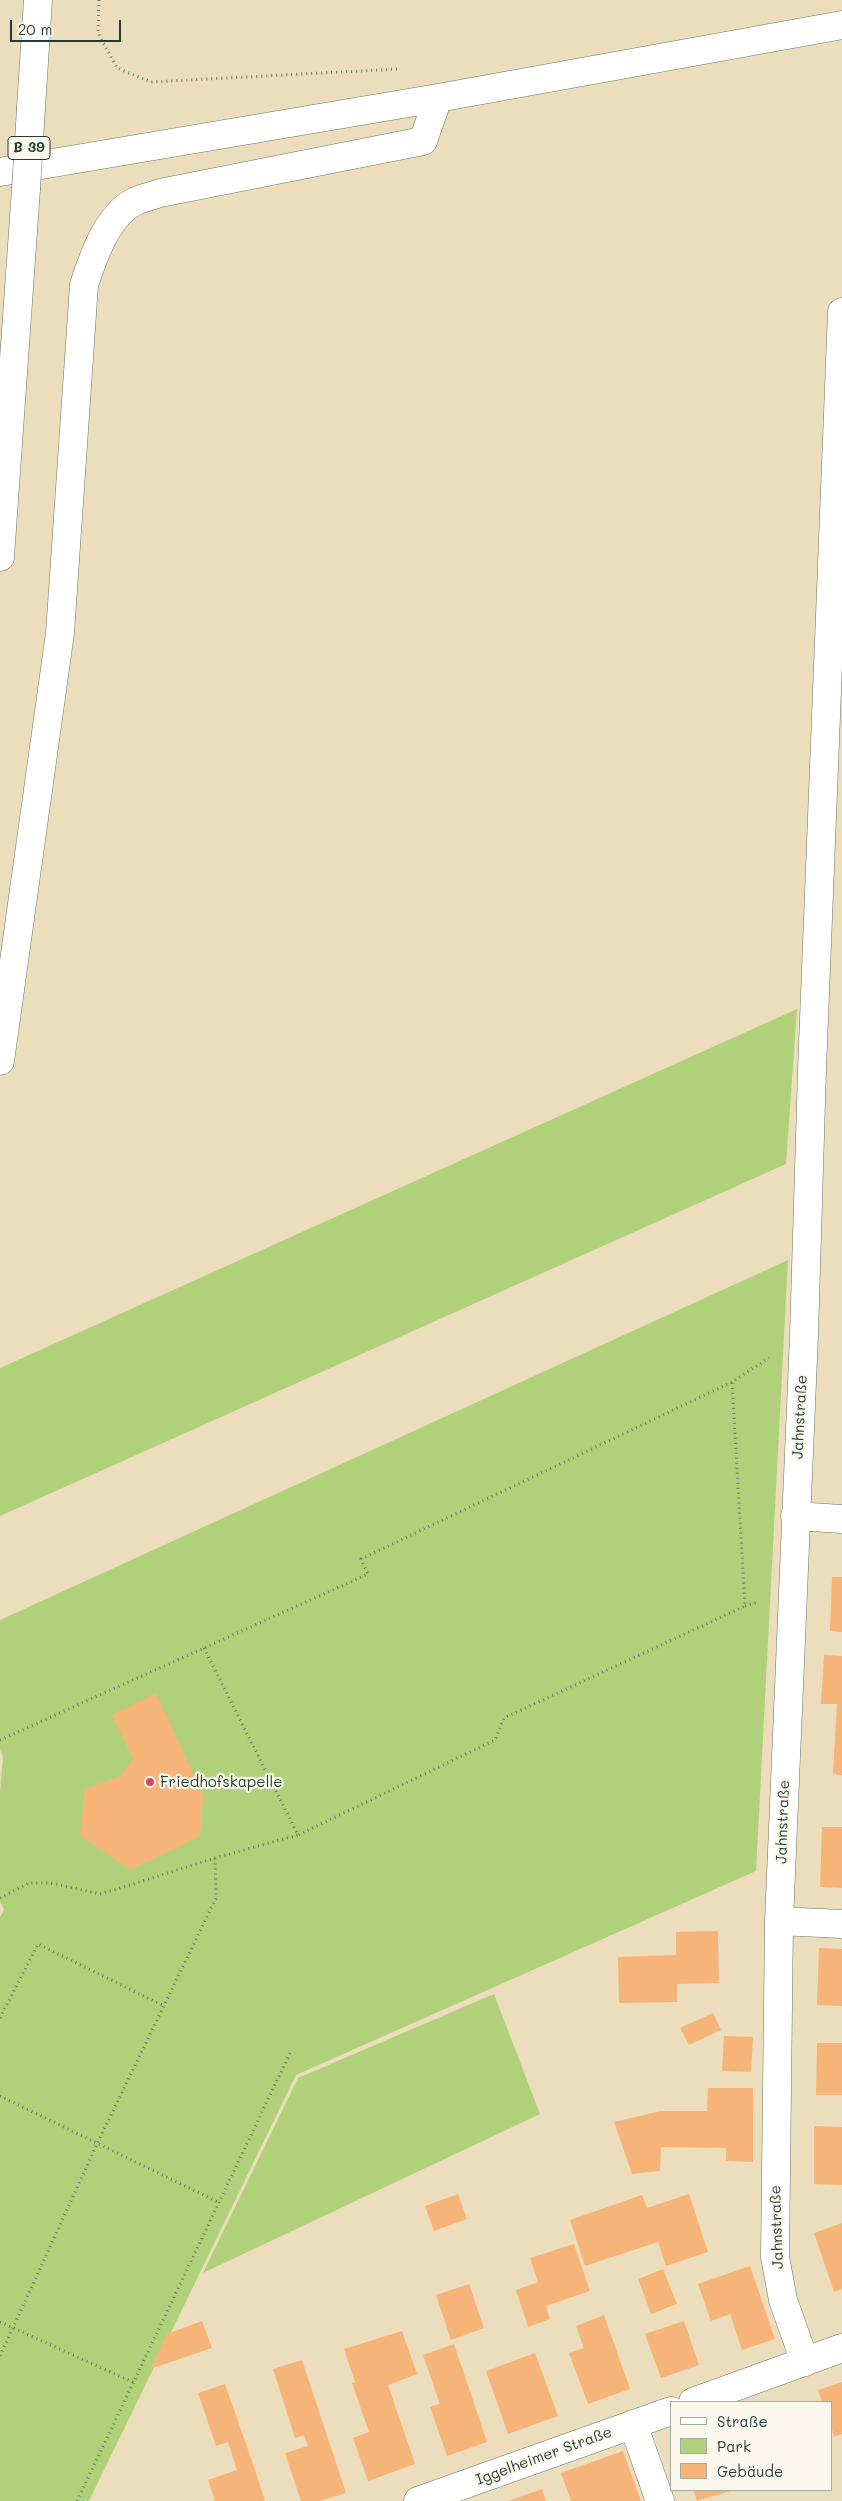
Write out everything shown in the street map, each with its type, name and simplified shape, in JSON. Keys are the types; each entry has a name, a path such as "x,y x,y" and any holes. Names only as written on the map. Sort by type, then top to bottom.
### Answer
{"street":[{"name":"B 39","path":"0,557 38,0"},
{"path":"0,172 438,98 842,25"},
{"path":"0,1061 60,633 84,284 95,252 111,223 133,202 151,196 423,141 438,98"},
{"name":"Jahnstraße","path":"804,2362 783,2300 775,2257 779,1921 804,1335 842,312"},
{"path":"795,1516 842,1519"},
{"path":"779,1921 842,1924"},
{"path":"697,2401 842,2348"},
{"name":"Iggelheimer Straße","path":"418,2501 670,2410"},
{"path":"634,2424 660,2501"}],"path":[{"path":"99,0 98,33 117,68 151,82 402,68"},
{"path":"0,1740 368,1574 362,1559 732,1382 804,1335"},
{"path":"0,1898 30,1883 50,1883 101,1894 215,1858 298,1835 494,1740 504,1718 745,1606 732,1382"},
{"path":"204,1648 298,1835"},
{"path":"0,2356 98,2144 216,1898 215,1858"},
{"path":"0,2018 38,1944 164,2006"},
{"path":"78,2501 291,2051"},
{"path":"0,2096 220,2203"},
{"path":"0,2322 135,2383"}],"green space":[{"path":"797,1009 786,1164 0,1516 0,1368"},
{"path":"788,1260 756,1871 296,2075 89,2501 0,2501 0,1917 4,1910 0,1901 0,1792 3,1757 0,1750 0,1620"},
{"path":"494,1994 540,2114 203,2273 298,2078"}],"building":[{"path":"832,1577 842,1577 842,1632 830,1631"},
{"path":"824,1655 842,1656 842,1775 833,1774 837,1704 821,1704"},
{"name":"Friedhofskapelle","path":"156,1693 203,1795 200,1836 130,1870 80,1835 85,1789 120,1776 133,1759 112,1715"},
{"path":"822,1827 842,1827 842,1888 820,1887"},
{"path":"718,1931 719,1983 677,1984 677,2002 619,2003 618,1957 676,1955 676,1932"},
{"path":"819,1948 842,1949 842,2006 817,2005"},
{"path":"713,2013 721,2030 689,2045 680,2028"},
{"path":"724,2036 753,2037 751,2072 722,2071"},
{"path":"817,2043 842,2043 842,2095 816,2095"},
{"path":"708,2088 753,2088 753,2162 726,2161 726,2148 661,2147 660,2171 632,2174 614,2122 661,2111 707,2111"},
{"path":"814,2126 842,2127 842,2185 814,2184"},
{"path":"458,2194 467,2219 434,2231 425,2206"},
{"path":"689,2194 708,2252 666,2266 658,2242 585,2266 570,2220 642,2195 647,2208"},
{"path":"842,2223 842,2289 834,2292 814,2233"},
{"path":"574,2244 590,2291 546,2306 550,2319 528,2327 516,2290 538,2282 530,2258"},
{"path":"750,2266 775,2339 742,2350 730,2314 711,2321 698,2284"},
{"path":"663,2269 677,2304 651,2314 638,2279"},
{"path":"469,2284 484,2328 451,2340 436,2295"},
{"path":"604,2315 630,2389 588,2404 569,2353 584,2348 576,2326"},
{"path":"202,2321 212,2348 150,2369 167,2334"},
{"path":"684,2321 699,2365 661,2378 645,2334"},
{"path":"402,2331 417,2374 388,2385 415,2464 368,2481 353,2438 369,2432 352,2383 355,2382 344,2349"},
{"path":"454,2344 487,2442 447,2456 430,2407 440,2404 423,2355"},
{"path":"535,2353 558,2416 508,2434 486,2371"},
{"path":"302,2360 346,2493 320,2501 301,2501 285,2453 308,2446 304,2435 295,2438 273,2369"},
{"path":"842,2382 842,2434 834,2437 832,2430 832,2401 822,2401 818,2390"},
{"path":"225,2384 265,2501 215,2501 208,2480 237,2470 228,2442 216,2446 198,2393"},
{"path":"623,2451 641,2501 571,2501 561,2473"},
{"path":"542,2489 546,2501 508,2501"},
{"path":"693,2491 731,2491 697,2501"}],"place":[{"name":"Friedhofskapelle","path":"150,1782"}]}
